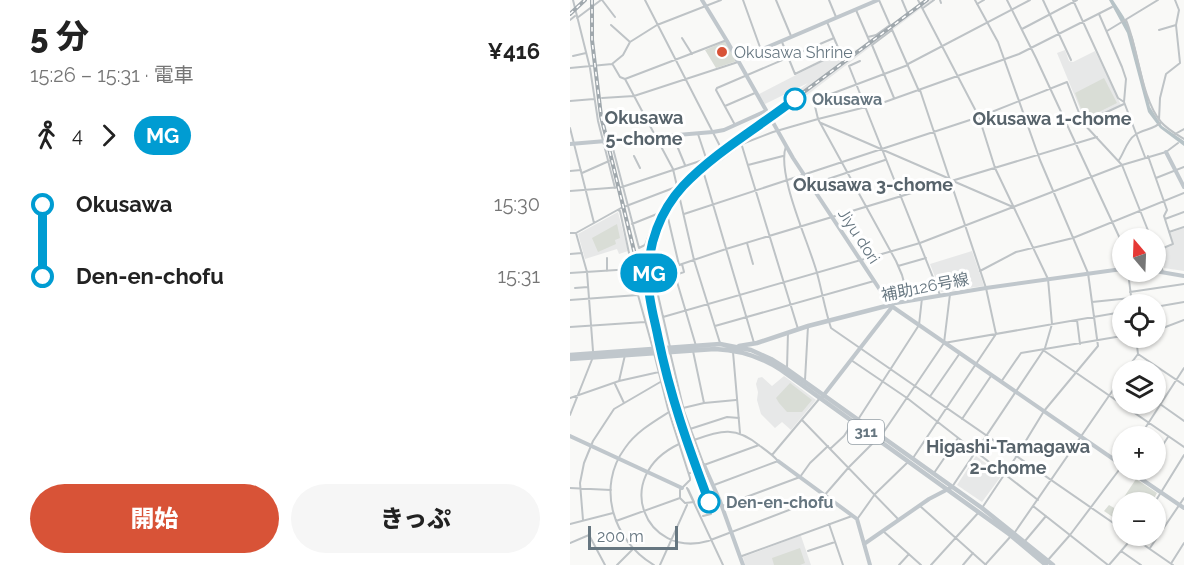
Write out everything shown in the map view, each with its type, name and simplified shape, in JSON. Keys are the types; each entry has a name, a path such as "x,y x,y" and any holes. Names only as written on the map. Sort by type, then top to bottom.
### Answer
{"main road":[{"name":"補助126号線","path":"734,348 808,326 891,306"},
{"name":"311","path":"570,357 720,344 763,355 805,381 822,397"},
{"name":"311","path":"694,348 734,348 772,364 822,397 1013,534 1046,564 1053,565"},
{"name":"311","path":"593,355 625,355 655,351"},
{"name":"311","path":"910,460 933,474 949,488"},
{"name":"311","path":"1013,534 1026,541 1046,564"}],"street":[{"path":"573,0 615,188"},
{"path":"570,20 601,0 615,17"},
{"path":"645,0 722,150"},
{"name":"Jiyu dori","path":"702,0 810,185 891,306 1112,458"},
{"path":"570,68 590,68 612,64 623,55 630,42 657,25 721,0"},
{"path":"743,0 761,50"},
{"path":"776,0 791,38"},
{"path":"829,0 837,18"},
{"path":"602,98 634,96 738,61 878,0 908,65 934,131 986,288 996,334 910,460 875,494 857,519"},
{"path":"902,0 907,12"},
{"path":"864,544 949,488 976,452 1043,350 1052,324 1048,279 995,168 979,117 918,0"},
{"path":"922,8 934,0"},
{"path":"931,565 980,510 1044,411 1096,349 1097,340 1088,273 1038,155 1004,59 975,0"},
{"path":"977,4 984,0"},
{"path":"1007,0 1115,228"},
{"path":"909,301 891,252 818,119 815,100 908,65 1030,0"},
{"path":"1043,0 1071,60"},
{"path":"1022,29 1074,0 1118,98 1124,103"},
{"path":"1106,32 1158,0"},
{"path":"1119,160 1126,146 1136,134 1157,126 1160,121 1160,98 1166,75 1180,63 1176,26 1179,10 1175,0"},
{"path":"570,8 574,4"},
{"path":"1097,137 679,265 668,218 680,196 691,183 741,145 778,131 919,91 1032,49 1112,7"},
{"path":"856,10 869,38 890,25"},
{"path":"1099,14 1126,79 1124,103 1167,210 1164,216 1173,244 1166,246"},
{"path":"1126,20 1136,45 1150,104 1160,121 1184,139"},
{"path":"782,42 795,74 840,52 827,22"},
{"path":"611,25 630,42"},
{"path":"1159,30 1176,26"},
{"path":"892,30 872,45 894,98"},
{"path":"682,38 692,54"},
{"path":"735,125 717,88 834,38"},
{"path":"625,79 727,40"},
{"path":"573,56 586,53"},
{"path":"861,61 849,66 940,295"},
{"path":"612,64 620,77 625,79 673,169 694,260 720,344"},
{"path":"684,214 979,117 1067,82 1083,123 1122,165 1147,228"},
{"path":"724,106 756,93"},
{"path":"570,101 594,99"},
{"path":"1083,123 1124,103"},
{"path":"572,144 713,132 767,114"},
{"path":"570,233 576,233 618,210 678,186 767,114"},
{"path":"821,123 1013,207"},
{"path":"570,128 572,144 582,172 594,223"},
{"path":"1175,134 1184,129"},
{"path":"698,134 706,158"},
{"path":"673,136 685,165"},
{"path":"610,141 639,248 645,245 657,214 674,188"},
{"path":"663,317 920,243 1052,190 1147,156 1166,152 1178,143"},
{"path":"741,145 798,329"},
{"path":"786,146 784,155 788,180 800,227 817,272 831,328 1112,522"},
{"path":"1166,152 1184,188"},
{"path":"570,191 622,187 716,155"},
{"path":"748,165 784,155"},
{"path":"634,156 640,168"},
{"path":"810,185 886,159"},
{"path":"570,171 582,172 609,161"},
{"path":"1156,178 1184,168"},
{"path":"704,174 754,343"},
{"path":"980,271 1016,252 1072,238 1184,193"},
{"path":"616,521 680,498 690,478 669,412 618,210"},
{"path":"1165,219 1184,212"},
{"path":"632,224 657,214"},
{"path":"1169,232 1184,227"},
{"path":"570,415 593,355 587,272 576,233"},
{"path":"747,243 753,264"},
{"path":"570,254 582,253"},
{"path":"607,258 607,271"},
{"path":"898,266 926,258"},
{"path":"682,264 684,272 655,282 668,350 690,429 743,565"},
{"path":"570,273 632,269"},
{"name":"補助126号線","path":"891,306 950,293 1112,270"},
{"path":"1166,273 1184,276"},
{"path":"675,275 686,311 705,404"},
{"path":"715,326 874,281"},
{"path":"1129,282 1130,292 1184,284"},
{"path":"575,288 588,288"},
{"path":"679,444 662,453 646,472 641,492 644,511 654,527 671,540 692,544 712,540 825,496 849,467 879,438 944,343 950,293"},
{"path":"570,300 638,295"},
{"path":"721,509 800,477 810,463 844,436 919,326 922,298"},
{"path":"1092,302 1112,300"},
{"path":"1166,305 1184,302"},
{"path":"772,455 822,397 891,306"},
{"path":"944,343 1112,314"},
{"path":"1077,320 1080,344"},
{"path":"1166,327 1184,320"},
{"path":"570,327 645,322"},
{"path":"805,381 808,326"},
{"path":"787,369 788,332"},
{"path":"1001,382 1021,353 1112,338"},
{"path":"734,348 740,433"},
{"path":"1134,360 1138,354 1137,348"},
{"path":"1043,350 1184,447"},
{"path":"931,396 960,353"},
{"path":"1138,354 1184,385"},
{"path":"624,403 617,382 625,355"},
{"path":"851,360 906,398 1038,500"},
{"path":"1166,396 1184,368"},
{"path":"570,398 617,382 659,372"},
{"path":"962,419 992,375"},
{"path":"583,520 580,488 582,470 590,446 609,414 662,381"},
{"path":"920,506 986,565 1038,500 1112,391"},
{"path":"683,408 737,400"},
{"path":"1166,408 1184,421"},
{"path":"654,565 633,549 625,539 613,513 611,490 618,459 638,434 669,412"},
{"path":"1146,426 1154,414"},
{"path":"690,429 728,417 739,418"},
{"path":"802,420 899,520"},
{"path":"694,440 718,431 748,436 857,519 870,565"},
{"path":"570,436 646,472 685,487 723,565"},
{"path":"933,474 957,438"},
{"path":"690,473 759,445"},
{"path":"1143,480 1161,492 1184,455"},
{"path":"713,485 778,461"},
{"path":"1046,564 1112,479"},
{"path":"570,488 611,490"},
{"path":"1166,496 1184,508"},
{"path":"680,498 687,504 694,502"},
{"path":"1150,548 1184,498"},
{"path":"660,565 687,504"},
{"path":"1033,506 1109,565 1125,546"},
{"path":"570,524 613,513"},
{"path":"703,516 711,514"},
{"path":"740,556 852,516"},
{"path":"1026,541 1046,516"},
{"path":"829,524 843,565"},
{"path":"882,531 921,565"},
{"path":"570,543 590,535 605,565"},
{"path":"808,551 835,542"},
{"path":"1147,546 1172,565 1184,543"},
{"path":"617,565 633,549"},
{"path":"1121,551 1141,565"},
{"path":"963,565 973,553"},
{"path":"899,565 909,554"}],"shaded area":[{"path":"924,0 932,0 774,120 770,112 808,83 765,104 759,94 827,59 858,49"},
{"path":"1109,0 1113,0 1124,17 1133,38 1150,107 1162,126 1184,141 1184,146 1160,128 1148,112 1127,33"},
{"path":"726,41 737,61 716,68 705,50"},
{"path":"1065,50 1069,61 1073,62 1095,51 1121,105 1085,121 1057,53"},
{"path":"1104,78 1117,103 1085,119 1075,93"},
{"path":"767,118 770,122 692,182 672,207 655,247 652,269 656,295 648,296 641,268 645,266 649,241 647,240 665,202 679,186"},
{"path":"618,212 628,251 619,254 617,249 585,259 578,234"},
{"path":"617,224 620,238 615,240 616,244 598,252 592,238"},
{"path":"1184,228 1184,271 1166,268 1166,248 1174,245 1170,233"},
{"path":"972,251 984,286 941,292 930,264"},
{"path":"784,376 816,400 791,430 782,422 775,428 761,414 757,400 758,378 762,377 772,386"},
{"path":"790,383 812,400 802,412 787,412 776,398"},
{"path":"976,456 1002,475 982,502 957,485"},
{"path":"1138,480 1156,492 1127,492"},
{"path":"1109,505 1112,507 1112,517 1104,511"},
{"path":"801,536 811,565 745,565 743,557"},
{"path":"800,548 805,563 774,565 772,558"}],"railway":[{"path":"570,14 585,0"},
{"path":"592,0 592,40 601,116 676,422"},
{"path":"649,289 651,250 656,232 672,201 684,186 713,160 927,0"}],"train":[{"name":"MG","path":"709,502 674,406 660,349 649,296 648,280 652,246 663,214 682,187 706,166 795,99"}],"place":[{"name":"Okusawa Shrine","path":"722,52"},
{"name":"Okusawa","path":"795,99"},
{"name":"Den-en-chofu","path":"709,502"}],"district":[{"name":"Okusawa 1-chome","path":"1052,118"},
{"name":"Okusawa 5-chome","path":"644,127"},
{"name":"Okusawa 3-chome","path":"873,184"},
{"name":"Higashi-Tamagawa 2-chome","path":"1008,456"}]}
